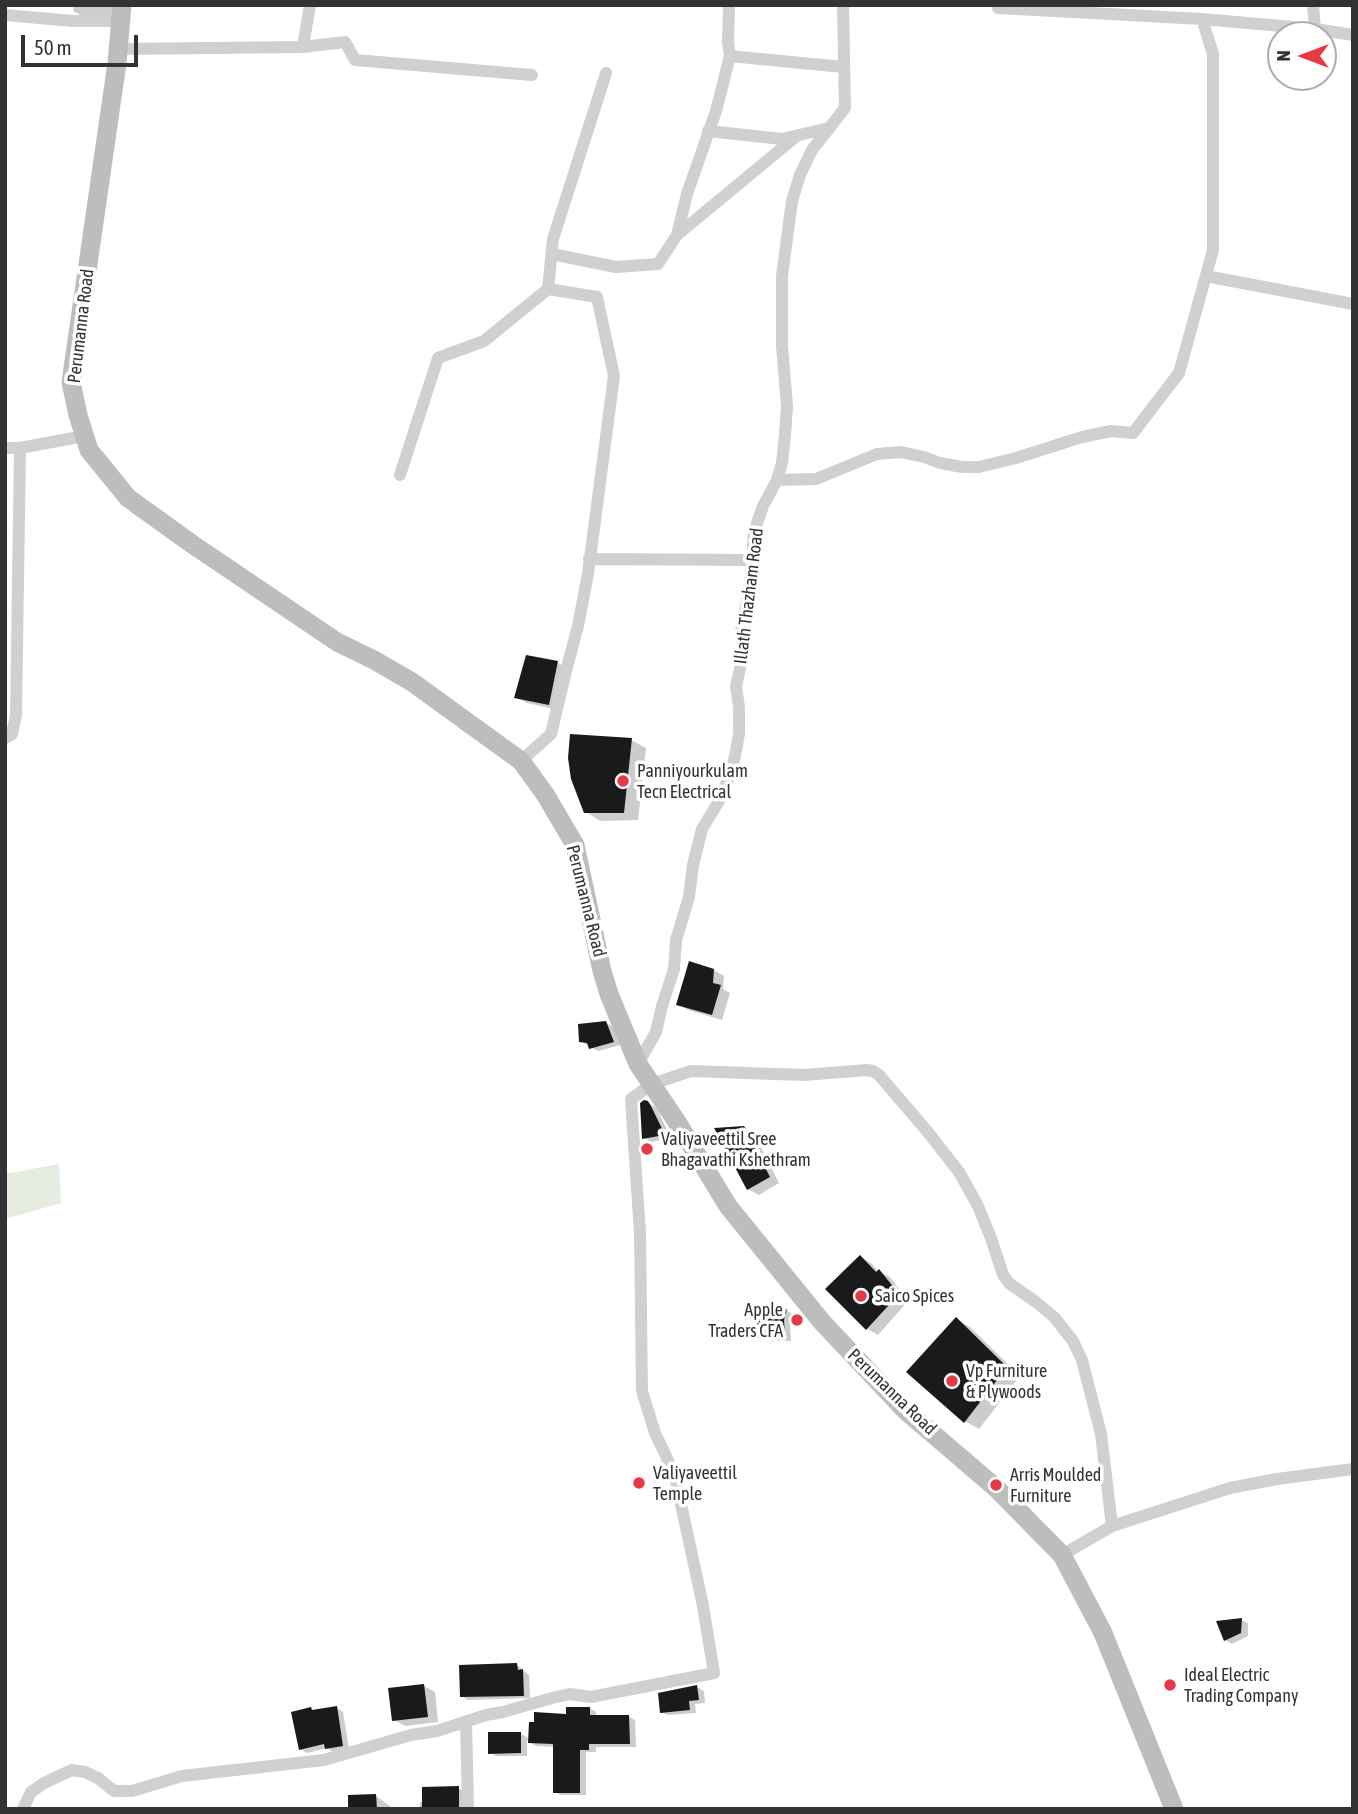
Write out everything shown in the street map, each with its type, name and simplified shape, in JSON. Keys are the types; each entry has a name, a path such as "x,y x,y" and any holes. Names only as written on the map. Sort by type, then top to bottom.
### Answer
{"main road":[{"name":"Perumanna Road","path":"121,13 71,382 89,450 128,498 327,635 412,682 521,761 545,794 575,845 606,983 638,1064 728,1206 822,1322 905,1410 996,1488 1062,1555 1103,1633 1174,1809"}],"street":[{"path":"303,47 310,5"},
{"path":"552,254 616,267 659,264 677,235 687,194 716,111 730,56 729,5"},
{"name":"Illath Thazham Road","path":"638,1064 656,1032 674,969 676,940 689,897 693,865 702,830 719,801 735,756 739,734 736,687 743,647 741,632 750,585 754,532 782,463 787,406 782,346 782,276 792,201 800,175 813,150 845,108 843,5"},
{"path":"998,8 1267,25"},
{"path":"5,15 73,21 121,13"},
{"path":"777,480 816,479 877,454 901,452 940,463 979,467 1082,437 1111,431 1133,433 1179,373 1213,250 1213,54 1202,19"},
{"path":"118,49 303,47 345,42 355,60 532,75"},
{"path":"730,56 844,66"},
{"path":"400,475 438,359 484,341 548,289 553,239 606,73"},
{"path":"708,131 782,139 829,128"},
{"path":"677,235 798,135"},
{"path":"1206,276 1353,304"},
{"path":"521,761 551,734 578,626 614,376 597,297 548,289"},
{"path":"5,448 20,448 84,436"},
{"path":"5,738 12,734 16,715 20,448"},
{"path":"589,559 751,560"},
{"path":"23,1809 31,1792 72,1770 98,1778 114,1791 132,1791 182,1776 324,1760 570,1694 591,1697 714,1673 703,1606 676,1481 655,1433 642,1391 640,1233 631,1099 652,1084 691,1071 804,1075 867,1069 879,1075 959,1172 977,1204 1003,1275 1010,1284 1054,1317 1073,1341 1082,1360 1101,1434 1112,1526"},
{"path":"1062,1555 1112,1526 1230,1488 1353,1469"},
{"path":"466,1722 468,1809"}],"shaded area":[{"path":"59,1164 61,1203 5,1219 5,1172"}],"building":[{"path":"526,655 558,661 549,705 514,698"},
{"path":"570,734 632,738 624,813 584,813 571,779 568,758"},
{"path":"689,961 714,969 713,983 721,985 712,1015 676,1005"},
{"path":"606,1021 614,1042 589,1049 587,1043 579,1042 578,1024"},
{"path":"648,1101 665,1135 642,1139 640,1103"},
{"path":"744,1126 770,1177 747,1190 714,1128"},
{"path":"860,1255 876,1272 879,1269 899,1294 866,1330 825,1289"},
{"path":"787,1309 784,1320 785,1338 756,1338 758,1316 776,1314"},
{"path":"956,1317 1007,1367 964,1423 906,1372"},
{"path":"1242,1618 1241,1633 1224,1641 1216,1621"},
{"path":"517,1663 518,1670 523,1669 524,1696 460,1697 459,1665"},
{"path":"424,1684 428,1717 392,1721 388,1688"},
{"path":"697,1685 699,1700 689,1701 690,1710 660,1713 658,1693"},
{"path":"337,1706 343,1746 325,1749 324,1744 299,1750 291,1712 311,1707 312,1710"},
{"path":"566,1707 590,1707 590,1715 629,1715 630,1744 589,1744 589,1750 580,1750 580,1793 553,1793 553,1744 528,1743 529,1722 534,1722 534,1712 566,1714"},
{"path":"488,1732 521,1732 521,1753 488,1754"},
{"path":"459,1786 459,1809 422,1807 422,1787"},
{"path":"376,1794 377,1809 348,1809 348,1795"}],"place":[{"name":"Panniyourkulam Tecn Electrical","path":"623,781"},
{"name":"Valiyaveettil Sree Bhagavathi Kshethram","path":"647,1149"},
{"name":"Saico Spices","path":"861,1296"},
{"name":"Apple Traders CFA","path":"797,1320"},
{"name":"Vp Furniture & Plywoods","path":"952,1381"},
{"name":"Valiyaveettil Temple","path":"639,1483"},
{"name":"Arris Moulded Furniture","path":"996,1485"},
{"name":"Ideal Electric Trading Company","path":"1170,1685"}]}
